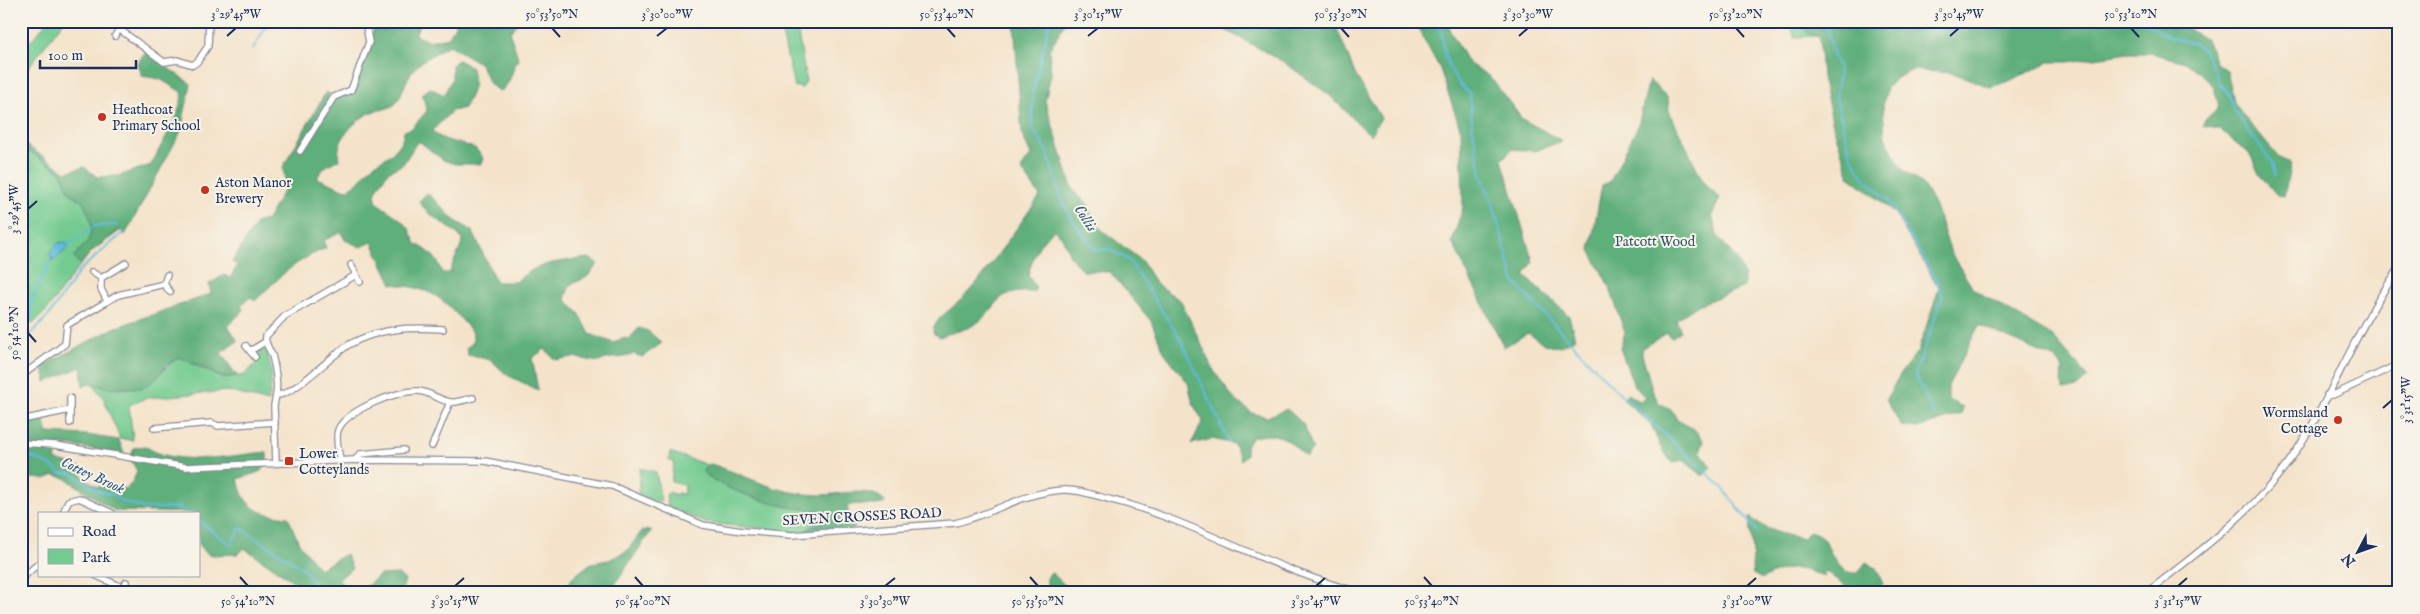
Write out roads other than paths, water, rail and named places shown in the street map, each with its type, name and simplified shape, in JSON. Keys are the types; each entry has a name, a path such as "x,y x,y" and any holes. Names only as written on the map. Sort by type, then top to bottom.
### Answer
{"street":[{"path":"115,36 124,21"},
{"path":"120,29 159,59 169,63 177,60 189,64 196,63 209,42 208,21"},
{"path":"300,151 334,97 351,90 369,42 365,21"},
{"path":"101,278 126,263"},
{"path":"351,266 360,282"},
{"path":"2146,593 2257,501 2289,462 2362,330 2399,269"},
{"path":"92,272 101,278"},
{"path":"276,463 276,376 272,355 266,342 269,332 285,316 356,275"},
{"path":"164,284 167,276"},
{"path":"101,278 100,289 107,301"},
{"path":"164,284 170,292"},
{"path":"21,376 65,344 67,326 123,293 164,284"},
{"path":"276,395 287,393 338,352 365,337 403,327 438,330"},
{"path":"255,357 248,348 266,342"},
{"path":"2326,395 2339,392 2399,364"},
{"path":"340,461 338,430 346,420 384,398 411,391 426,392 450,402 473,398"},
{"path":"70,398 70,423"},
{"path":"432,446 436,430 450,402"},
{"path":"21,420 70,410"},
{"path":"154,428 212,423 219,426 275,422"},
{"name":"SEVEN CROSSES ROAD","path":"21,443 55,446 186,468 355,460 485,461 612,486 703,525 792,535 955,523 976,518 1020,498 1066,490 1142,508 1295,572 1364,593"},
{"path":"355,460 360,454 404,450"},
{"path":"63,512 68,501 75,498 110,512"},
{"path":"21,578 38,564"},
{"path":"97,576 124,587"}],"water":[{"path":"66,242 69,244 65,251 53,261 50,253 58,243"}],"waterway":[{"name":"Cottey Brook","path":"253,49 269,21"},
{"name":"Collis","path":"1050,21 1033,91 1032,129 1047,152 1062,199 1072,220 1096,250 1108,249 1129,260 1181,340 1229,442"},
{"path":"1436,21 1441,32 1448,63 1461,86 1470,94 1472,125 1481,175 1493,204 1514,282 1613,387 1721,486 1757,532"},
{"path":"1826,21 1832,50 1839,69 1836,98 1851,156 1864,178 1888,200 1934,276 1943,296 1915,374 1934,415"},
{"path":"2135,21 2148,24 2171,38 2194,43 2204,51 2219,83 2229,94 2233,109 2272,163 2275,176"},
{"path":"69,244 94,226 117,225"},
{"name":"Cottey Brook","path":"21,345 49,315 81,269 123,233"},
{"path":"31,319 32,300 51,259"},
{"name":"Cottey Brook","path":"21,452 52,466 60,473 71,473 99,491 113,495 121,501 143,508 181,508 187,512"},
{"name":"Cottey Brook","path":"200,522 231,545 240,528 303,568 321,593"}],"place":[{"name":"Heathcoat Primary School","path":"102,117"},
{"name":"Aston Manor Brewery","path":"205,190"},
{"name":"Wormsland Cottage","path":"2338,420"},
{"name":"Lower Cotteylands","path":"289,461"}],"park label":[{"name":"Patcott Wood","path":"1655,241"}]}
